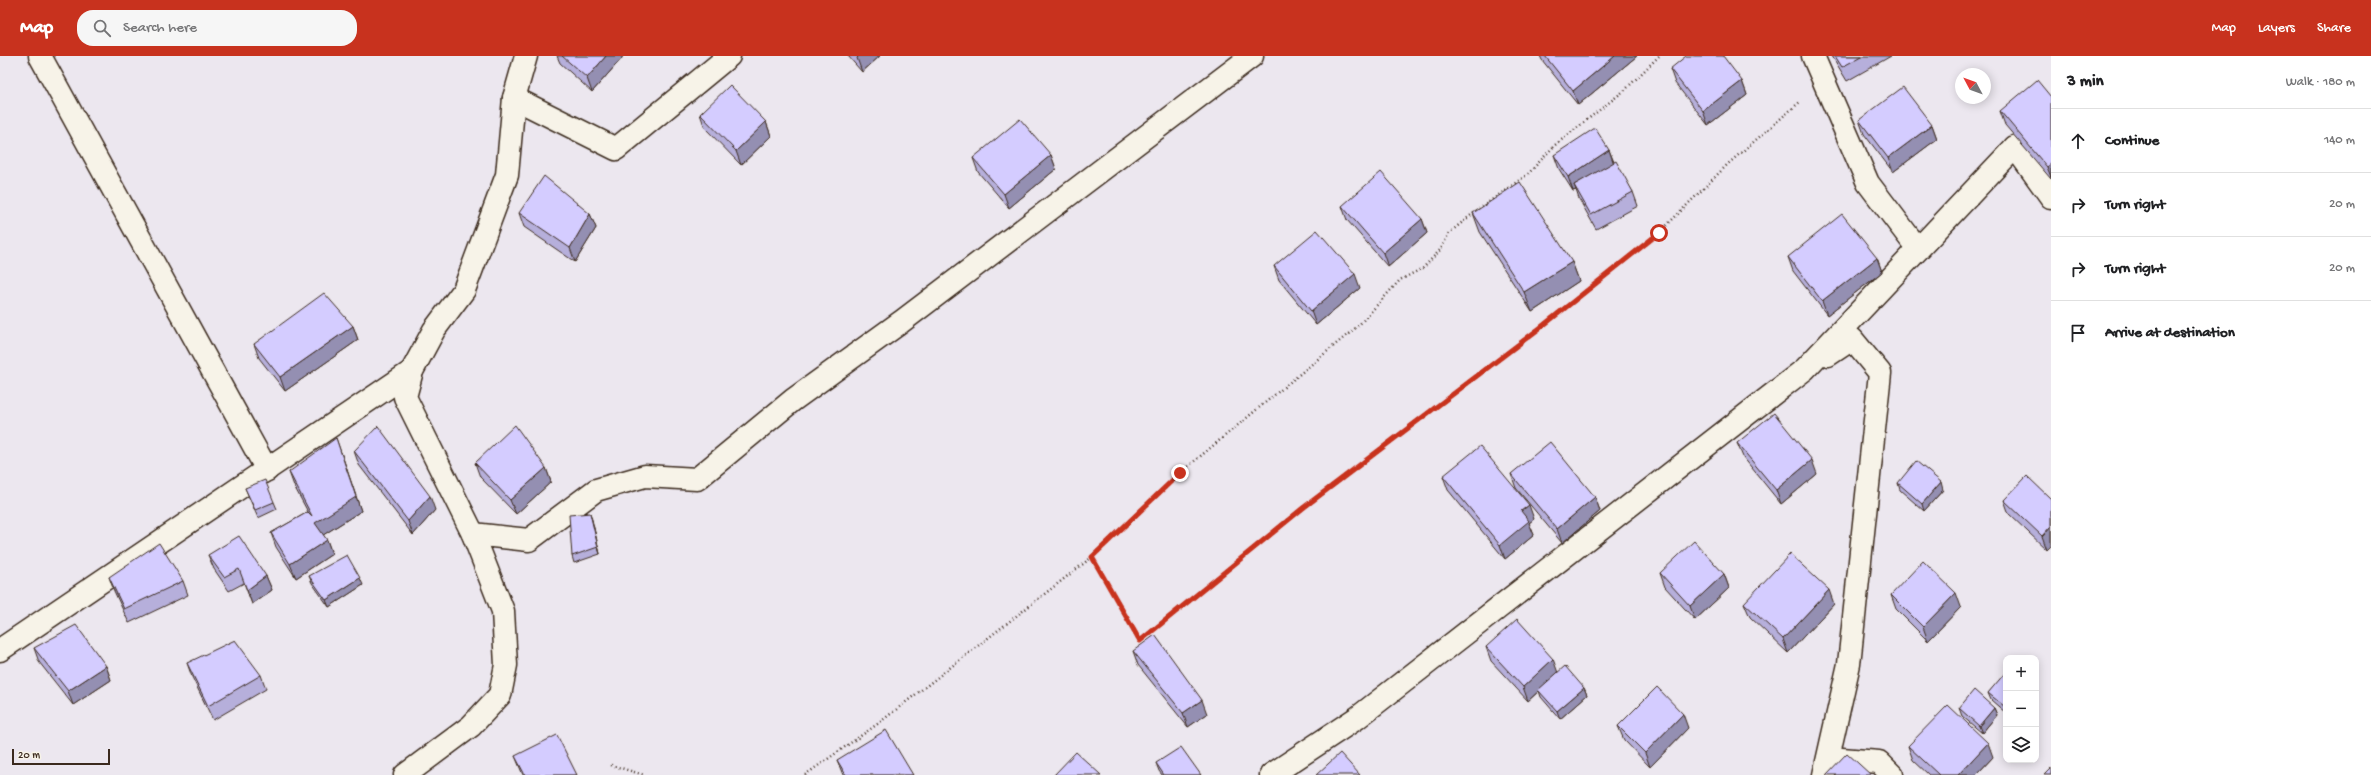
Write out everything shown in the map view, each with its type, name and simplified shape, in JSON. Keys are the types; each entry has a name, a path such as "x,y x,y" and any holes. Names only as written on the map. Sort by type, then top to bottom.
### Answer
{"street":[{"path":"40,56 267,470"},
{"path":"405,775 471,726 500,696 506,665 503,610 473,534 405,397 412,371 434,330 464,290 502,190 507,175 514,98 526,56"},
{"path":"514,98 616,149 729,56"},
{"path":"473,534 529,540 596,490 645,476 697,479 793,400 901,322 1252,56"},
{"path":"1813,56 1868,183 1918,249"},
{"path":"1805,369 2015,147 2051,130"},
{"path":"2015,147 2051,197"},
{"path":"1271,775 1357,718 1805,369 1852,339 1880,373 1849,664 1826,766 1879,762 1892,775"},
{"path":"0,650 412,371"}],"path":[{"path":"805,775 879,722 1092,557 1180,473 1358,326 1400,280 1423,268 1441,249 1449,233 1528,174 1555,145 1625,90 1659,56"},
{"path":"1092,557 1140,641 1303,508 1540,328 1659,233 1728,164 1824,81"},
{"path":"611,764 644,775"}],"building":[{"path":"562,56 606,56 587,78"},
{"path":"1545,56 1615,56 1573,91"},
{"path":"1686,56 1723,56 1742,81 1703,111 1670,69"},
{"path":"1835,56 1862,56 1842,67"},
{"path":"2037,80 2051,97 2051,164 2047,167 2000,111"},
{"path":"730,85 766,122 736,151 700,114"},
{"path":"1903,87 1932,125 1888,158 1859,120"},
{"path":"1020,119 1051,155 1004,194 973,158"},
{"path":"1595,128 1609,150 1568,177 1554,155"},
{"path":"1616,161 1633,192 1591,215 1574,185"},
{"path":"1381,172 1422,219 1383,253 1342,206"},
{"path":"544,176 590,214 570,248 519,213"},
{"path":"1520,182 1572,262 1524,292 1473,213"},
{"path":"1842,214 1877,258 1822,301 1788,257"},
{"path":"1317,230 1355,274 1311,311 1274,266"},
{"path":"324,293 353,326 280,377 254,344"},
{"path":"1774,413 1812,460 1776,490 1737,443"},
{"path":"515,425 546,468 510,500 475,463"},
{"path":"378,426 430,496 408,521 354,451"},
{"path":"336,438 356,497 315,523 327,540 290,564 271,533 308,512 312,516 289,472"},
{"path":"1550,442 1595,497 1557,529 1511,474"},
{"path":"1480,446 1529,505 1521,511 1529,521 1500,545 1443,476"},
{"path":"1916,461 1941,482 1922,504 1898,483"},
{"path":"2027,476 2051,499 2051,526 2042,536 2004,500"},
{"path":"265,480 274,502 255,510 245,488"},
{"path":"590,513 598,547 572,556 569,515"},
{"path":"239,536 266,576 247,590 239,569 224,577 208,555"},
{"path":"1694,541 1724,574 1690,606 1660,573"},
{"path":"159,543 183,581 124,609 109,577"},
{"path":"1790,554 1829,590 1783,639 1744,603"},
{"path":"347,555 360,578 326,600 309,576"},
{"path":"1923,561 1956,593 1923,627 1891,595"},
{"path":"1517,619 1553,659 1523,687 1486,647"},
{"path":"76,625 106,666 68,691 34,648"},
{"path":"1155,635 1202,700 1183,713 1133,651"},
{"path":"235,640 261,675 208,706 187,663"},
{"path":"1565,666 1584,688 1557,711 1538,690"},
{"path":"2003,675 2003,705 1988,693"},
{"path":"1657,687 1683,714 1645,753 1618,726"},
{"path":"1974,690 1994,708 1979,726 1959,708"},
{"path":"1948,705 1988,743 1958,775 1939,775 1908,746"},
{"path":"886,730 913,775 846,775 837,760"},
{"path":"557,735 577,775 525,775 515,756"},
{"path":"1181,747 1201,775 1164,775 1156,763"},
{"path":"1076,752 1101,775 1054,775"},
{"path":"1340,753 1360,775 1316,775"},
{"path":"1847,753 1871,775 1826,775"},
{"path":"2051,768 2051,775 2044,775"}],"route":[{"path":"1180,473 1092,557 1140,641 1303,508 1540,328 1601,277 1659,233"}]}
